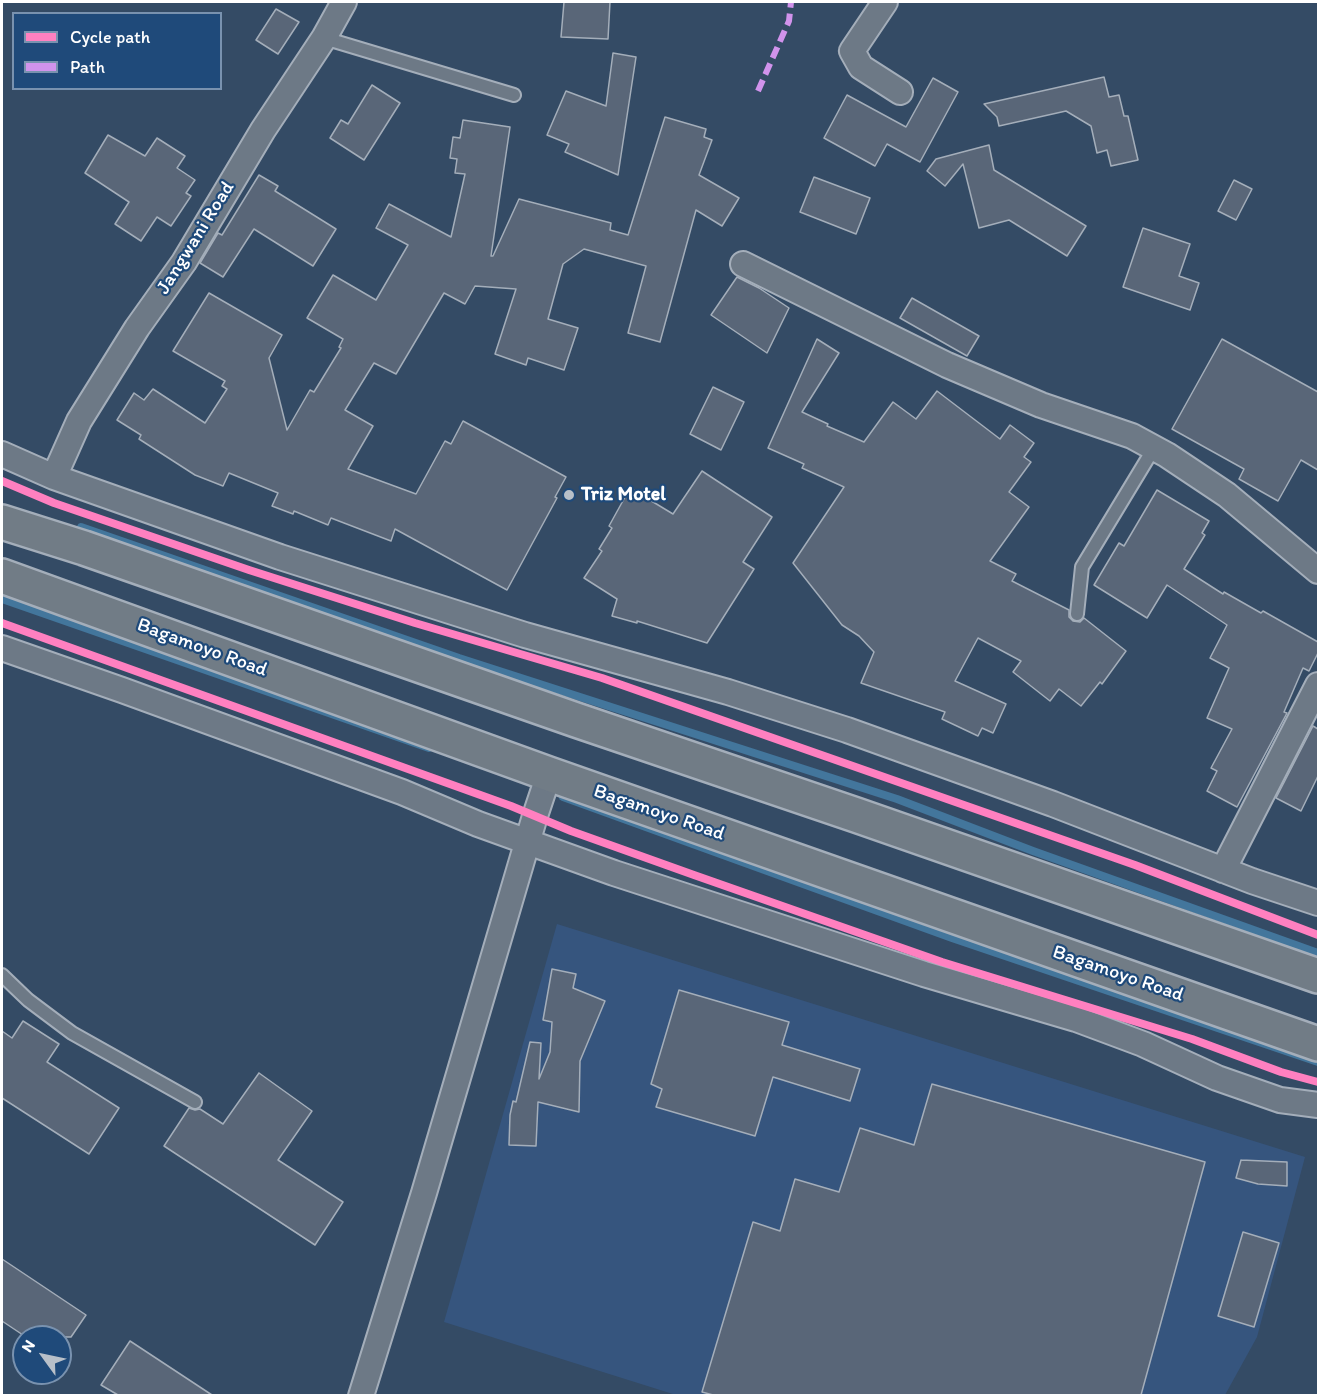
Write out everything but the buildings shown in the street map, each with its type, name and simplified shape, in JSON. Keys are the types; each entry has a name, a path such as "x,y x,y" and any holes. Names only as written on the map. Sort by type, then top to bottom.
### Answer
{"highway":[{"path":"2,522 84,548 1318,976"},
{"name":"Bagamoyo Road","path":"2,576 549,774 1318,1044"}],"street":[{"name":"Jangwani Road","path":"54,477 79,421 137,328 184,262 263,130 324,38 344,2"},
{"path":"885,2 852,51 861,67 900,92"},
{"path":"743,264 947,365 1041,405 1132,436 1227,495 1318,571"},
{"path":"2,454 54,477 280,557 455,613 729,692 848,730 1053,804 1223,870 1318,903"},
{"path":"2,648 402,792 528,843 614,873 924,974 1076,1019 1143,1044 1217,1078 1280,1100 1318,1105"},
{"path":"1223,870 1318,685"},
{"path":"362,1395 549,774"}],"lane":[{"path":"324,38 514,95"},
{"path":"1077,614 1082,567 1154,448"},
{"path":"2,975 28,1000 72,1033 195,1101"}],"shaded area":[{"path":"557,924 1305,1157 1257,1337 1225,1395 676,1395 444,1322"}],"waterway":[{"path":"81,527 459,658 897,799 1033,851 1318,953"},
{"path":"2,599 429,748"},
{"path":"563,797 952,938 1318,1062"}],"marked path":[{"path":"758,91 789,21 791,2"}],"cycle path":[{"path":"2,481 54,503 249,570 415,623 602,678 1135,865 1318,935"},
{"path":"2,623 511,806 571,831 942,962 1192,1039 1281,1072 1318,1082"}],"place":[{"name":"Triz Motel","path":"569,495"}]}
